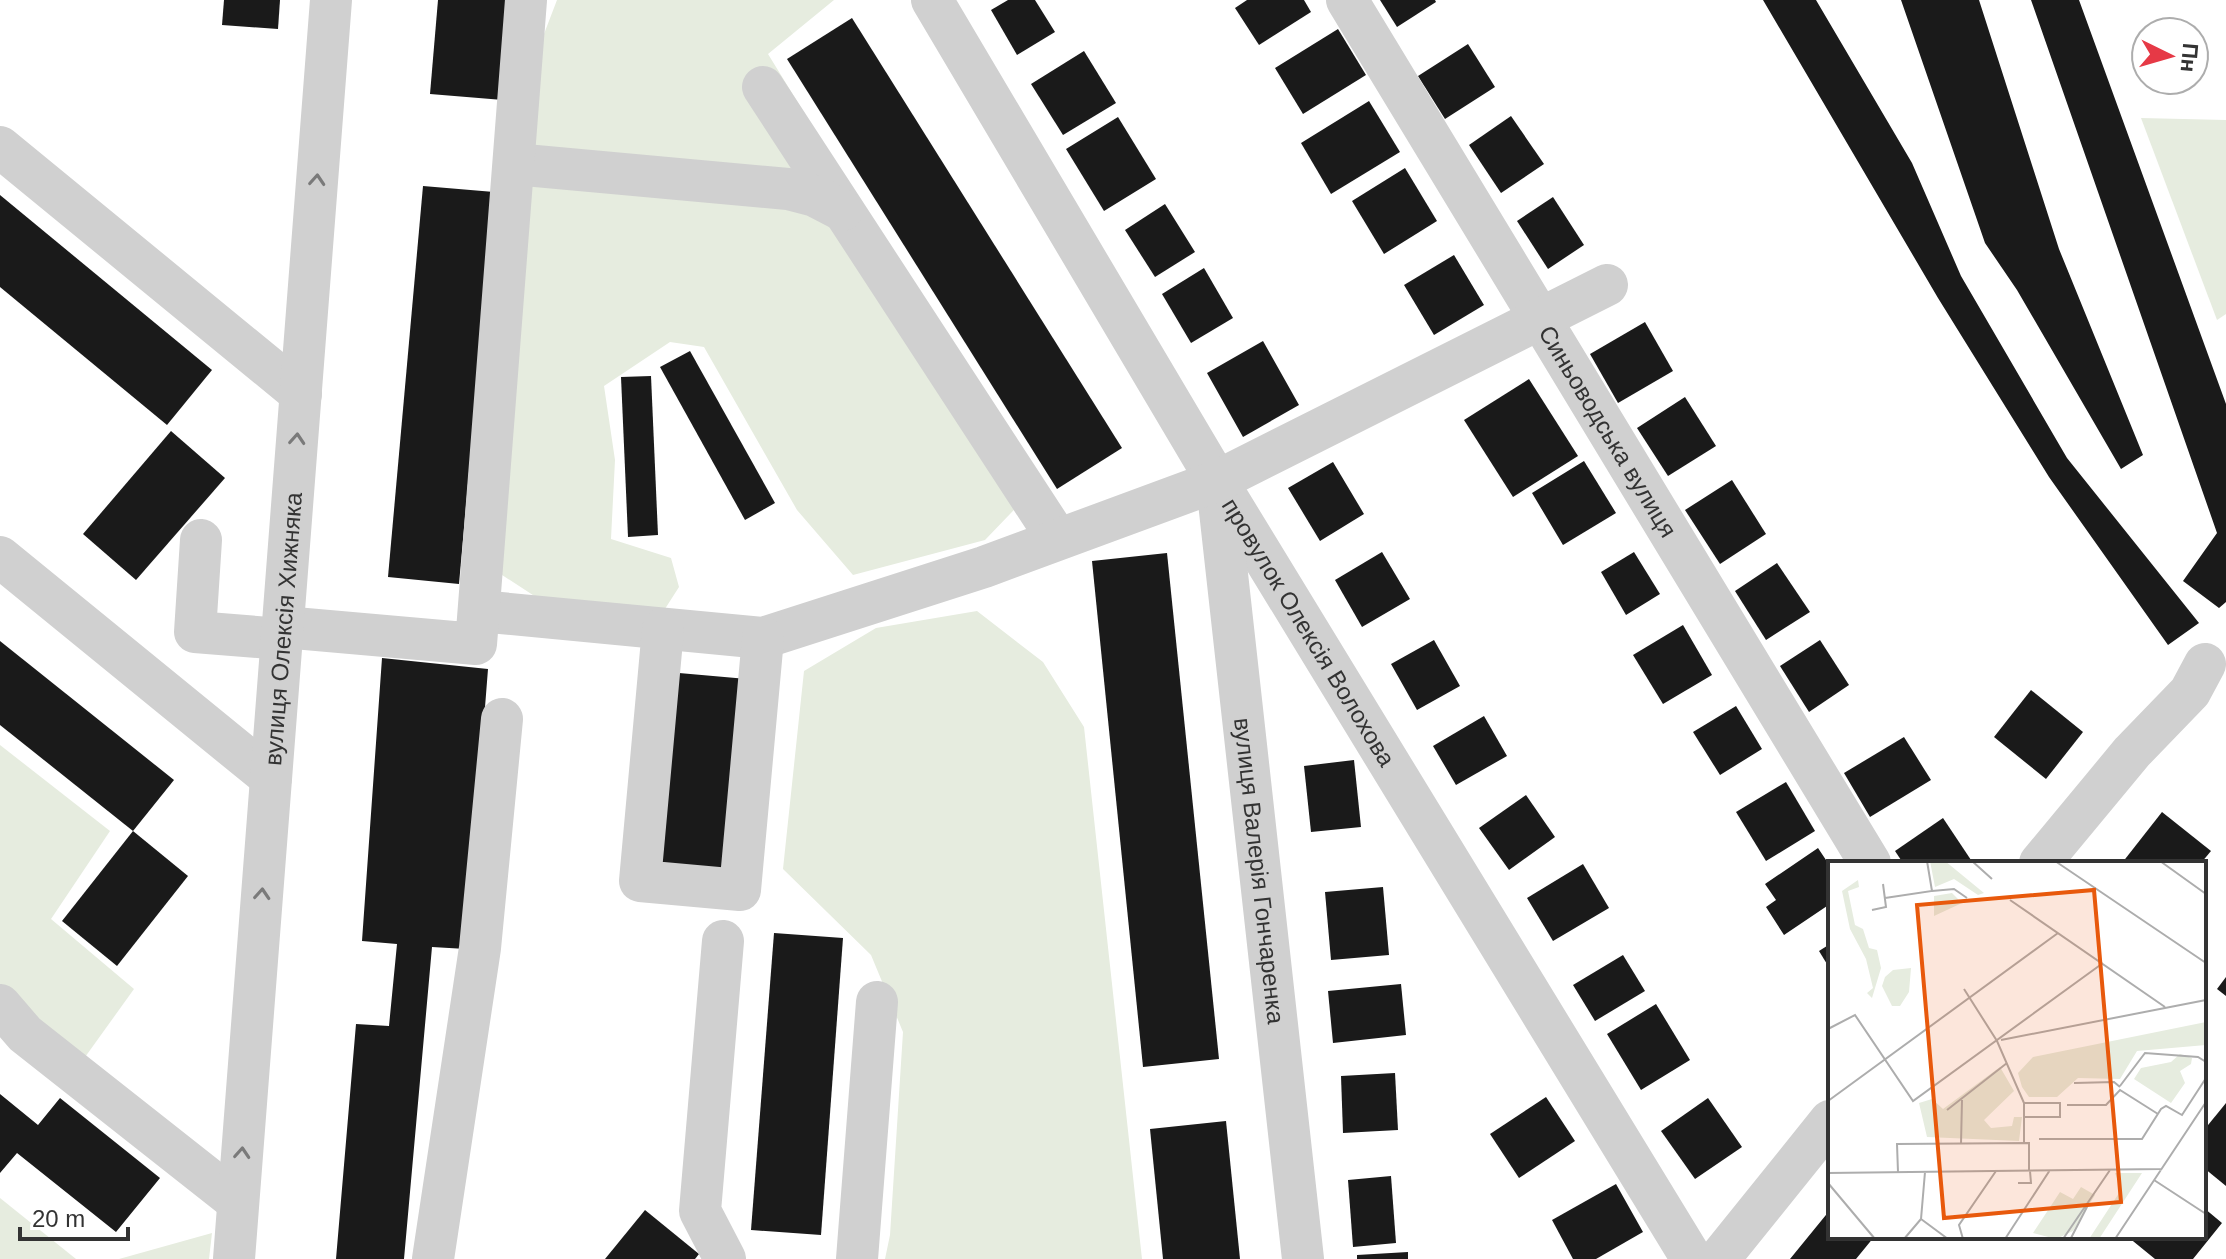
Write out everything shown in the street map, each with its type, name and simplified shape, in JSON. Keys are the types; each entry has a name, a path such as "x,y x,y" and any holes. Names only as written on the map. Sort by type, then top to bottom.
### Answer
{"street":[{"name":"вулиця Олексія Хижняка","path":"234,1259 331,0"},
{"path":"201,540 195,632 282,633 476,644 526,0"},
{"name":"провулок Олексія Волохова","path":"932,0 1217,481 1692,1259"},
{"name":"Синьоводська вулиця","path":"1347,0 1869,861"},
{"path":"763,87 1057,538"},
{"path":"0,147 301,394"},
{"path":"514,164 788,189 815,196 842,210"},
{"path":"479,611 763,638 984,567 1217,481 1607,285"},
{"name":"вулиця Валерія Гончаренка","path":"1217,481 1303,1259"},
{"path":"0,557 271,778"},
{"path":"663,629 640,881 740,890 763,638"},
{"path":"2042,861 2132,752 2190,692 2205,664"},
{"path":"433,1259 480,948 502,719"},
{"path":"723,941 700,1211 725,1259"},
{"path":"857,1259 877,1002"},
{"path":"8,1022 238,1202"},
{"path":"1719,1259 1828,1123"}],"shaded area":[{"path":"557,0 834,0 768,54 1035,488 985,540 853,575 797,510 704,347 670,342 604,386 615,460 611,539 671,558 679,587 663,612 542,601 499,573 539,47"},
{"path":"2141,118 2226,120 2226,314 2217,320"},
{"path":"977,611 1043,662 1084,727 1142,1259 885,1259 890,1235 903,1032 871,955 783,869 804,671 876,628"},
{"path":"0,745 110,831 51,919 134,989 70,1078 0,1026"},
{"path":"0,1198 76,1259 0,1259"},
{"path":"212,1233 209,1259 119,1259"}],"building":[{"path":"224,0 280,0 278,29 222,25"},
{"path":"438,0 511,0 503,100 430,94"},
{"path":"1008,0 1035,0 1055,32 1017,55 991,10"},
{"path":"1247,0 1304,0 1311,12 1259,45 1235,8"},
{"path":"1380,0 1435,0 1436,2 1397,27"},
{"path":"1763,0 1816,0 1912,163 1961,276 2067,458 2199,623 2168,645 2049,477 1938,298"},
{"path":"1901,0 1979,0 2059,249 2143,455 2121,469 2017,290 1985,243"},
{"path":"2031,0 2079,0 2226,404 2226,602 2219,608 2183,581 2217,533"},
{"path":"852,18 1122,448 1057,489 787,59"},
{"path":"1338,29 1366,75 1303,114 1275,68"},
{"path":"1468,44 1495,87 1445,119 1418,76"},
{"path":"1084,51 1116,103 1063,135 1031,84"},
{"path":"1369,101 1400,152 1331,194 1301,143"},
{"path":"1511,116 1544,164 1501,193 1469,145"},
{"path":"1118,117 1156,179 1104,211 1066,149"},
{"path":"1405,168 1437,221 1384,254 1352,201"},
{"path":"423,186 494,192 459,584 388,577"},
{"path":"0,195 212,370 167,425 0,287"},
{"path":"1553,197 1584,245 1548,269 1517,221"},
{"path":"1165,204 1195,252 1155,277 1125,230"},
{"path":"1454,255 1484,305 1434,335 1404,285"},
{"path":"1204,268 1233,318 1191,343 1162,294"},
{"path":"1645,322 1673,371 1618,403 1590,354"},
{"path":"1263,341 1299,405 1243,437 1207,373"},
{"path":"690,351 775,503 745,520 660,367"},
{"path":"651,376 658,535 628,537 621,377"},
{"path":"1529,379 1578,456 1513,497 1464,420"},
{"path":"1685,397 1716,446 1668,476 1637,428"},
{"path":"171,431 225,478 136,580 83,534"},
{"path":"1584,461 1616,513 1563,545 1532,493"},
{"path":"1333,462 1364,514 1320,541 1288,488"},
{"path":"1732,480 1766,534 1720,564 1685,510"},
{"path":"1382,552 1410,599 1362,627 1335,580"},
{"path":"1634,552 1660,594 1626,615 1601,572"},
{"path":"1167,553 1219,1059 1143,1067 1092,561"},
{"path":"1777,563 1810,612 1766,640 1735,591"},
{"path":"1683,625 1712,675 1663,704 1633,655"},
{"path":"1434,640 1460,686 1417,710 1391,664"},
{"path":"1820,640 1849,685 1809,712 1780,666"},
{"path":"0,641 174,780 133,831 0,725"},
{"path":"382,658 488,669 466,949 432,947 404,1259 336,1259 356,1024 389,1026 397,944 362,941"},
{"path":"679,673 747,679 731,869 662,863"},
{"path":"2031,690 2083,732 2046,779 1994,737"},
{"path":"1736,706 1762,749 1720,775 1693,732"},
{"path":"1484,716 1507,756 1456,785 1433,746"},
{"path":"1904,737 1931,780 1870,817 1844,773"},
{"path":"1354,760 1361,827 1311,832 1304,766"},
{"path":"1786,782 1815,831 1766,861 1736,812"},
{"path":"1526,795 1555,837 1509,870 1479,828"},
{"path":"2162,812 2211,851 2203,861 2124,861"},
{"path":"1943,818 1972,861 1902,861 1895,851"},
{"path":"133,831 188,876 117,966 62,921"},
{"path":"1818,848 1828,863 1828,905 1784,935 1766,907 1776,900 1765,884"},
{"path":"1583,864 1609,908 1553,941 1527,898"},
{"path":"1383,887 1389,955 1331,960 1325,892"},
{"path":"774,933 843,938 821,1235 751,1230"},
{"path":"1828,945 1828,966 1819,951"},
{"path":"1623,955 1645,991 1595,1021 1573,985"},
{"path":"2226,977 2226,996 2217,989"},
{"path":"1401,984 1406,1035 1333,1043 1328,991"},
{"path":"1656,1004 1690,1060 1641,1090 1607,1034"},
{"path":"1395,1073 1398,1130 1343,1133 1341,1076"},
{"path":"0,1094 38,1125 60,1098 160,1178 116,1232 17,1153 0,1173"},
{"path":"1546,1097 1575,1141 1519,1178 1490,1134"},
{"path":"1708,1098 1742,1147 1695,1179 1661,1131"},
{"path":"2226,1103 2226,1186 2206,1170 2206,1128"},
{"path":"1226,1121 1240,1259 1163,1259 1150,1129"},
{"path":"1391,1176 1396,1243 1353,1247 1348,1180"},
{"path":"1616,1184 1643,1232 1596,1259 1573,1259 1552,1220"},
{"path":"645,1210 699,1254 695,1259 605,1259"},
{"path":"2206,1210 2222,1223 2193,1259 2155,1259 2130,1239 2206,1239"},
{"path":"1828,1212 1828,1239 1872,1239 1856,1259 1790,1259"},
{"path":"1408,1252 1408,1259 1357,1259 1357,1255"}]}
